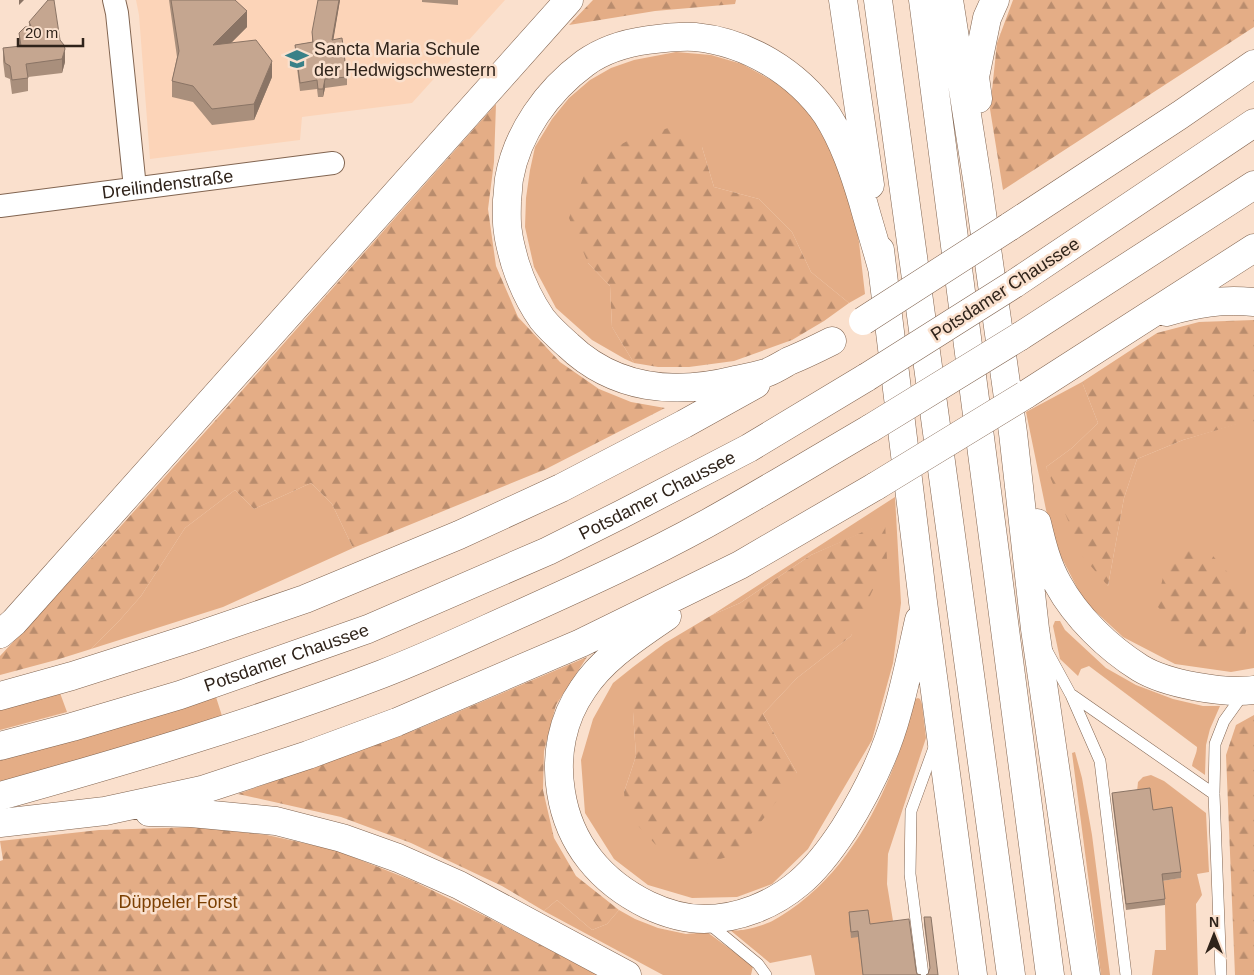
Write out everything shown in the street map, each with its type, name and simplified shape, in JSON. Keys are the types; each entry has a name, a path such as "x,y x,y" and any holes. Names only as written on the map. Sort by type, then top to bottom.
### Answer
{"main road":[{"path":"0,634 14,622 569,0"},
{"path":"843,0 882,268 923,602 974,975"},
{"path":"878,0 1011,975"},
{"path":"923,0 1050,975"},
{"path":"949,0 1013,433 1035,629 1086,975"},
{"path":"978,186 982,138 975,76 988,18 995,0"},
{"path":"832,341 765,373 697,387 668,388 639,384 615,377 576,353 542,319 529,297 518,274 507,230 509,180 522,137 533,118 549,96 565,79 587,62 610,50 634,42 694,37 744,49 790,75 826,114 851,162 882,268"},
{"path":"1180,115 1225,72 1254,52"},
{"path":"0,696 191,638 305,599 459,535 561,488 684,424 832,341 1180,115 1254,64"},
{"name":"Potsdamer Chaussee","path":"0,746 180,695 368,629 548,551 749,448 867,377 1014,284 1254,123"},
{"path":"0,796 120,763 262,717 382,674 450,646 658,549 706,524 871,428 1019,337 1254,185"},
{"path":"0,823 104,811 202,790 308,755 397,722 581,643 740,565 876,486 1025,395 1254,248"},
{"path":"1141,320 1180,308 1212,301 1254,302"},
{"path":"1013,433 1024,444 1033,508 1046,559 1057,584 1087,623 1108,644 1140,668 1191,686 1218,690 1250,691"},
{"path":"740,565 636,637 608,660 582,689 565,725 561,743 558,762 563,804 570,825 587,856 601,873 631,897 678,916 703,919 723,917 764,906 800,883 833,846 858,807 890,735 897,714 923,602"},
{"path":"104,811 192,813 276,821 342,838 398,858 459,886 627,975"}],"street":[{"path":"114,0 117,13 135,188"},
{"name":"Dreilindenstraße","path":"0,206 334,163"}],"lane":[{"path":"1035,629 1071,695 1100,761 1126,975"},
{"path":"1221,975 1214,794 1215,744 1224,720 1250,691"},
{"path":"1071,695 1214,794"},
{"path":"923,975 910,874 911,811 941,729"},
{"path":"703,919 758,964 766,975"}],"shaded area":[{"name":"Sancta Maria Schule der Hedwigschwestern","path":"136,0 505,0 412,103 302,117 300,140 150,159 139,15"}],"green space":[{"path":"593,0 736,0 735,4 655,11 569,25"},
{"path":"1013,0 1254,0 1254,27 1003,190 990,109 997,43"},
{"path":"676,52 711,55 742,64 784,87 812,116 834,157 857,225 865,294 849,303 811,272 792,232 759,199 714,187 702,147 588,263 610,286 612,327 634,363 592,340 556,308 534,267 525,227 526,198 535,147 552,119 569,98 590,80 611,68 634,60"},
{"path":"496,104 494,162 488,209 496,266 518,317 560,362 599,389 631,402 665,408 546,469 353,548 332,504 311,483 254,509 235,490 185,528 141,596 91,649 0,675 0,656 111,537"},
{"path":"678,125 702,147 714,187 759,199 792,232 811,272 849,303 792,340 734,361 689,367 658,367 634,363 612,327 610,286 588,263 569,218 588,163 629,140"},
{"path":"1254,320 1254,424 1238,424 1183,440 1137,459 1124,498 1108,586 1083,557 1046,467 1072,448 1098,423 1082,382 1157,333 1199,322"},
{"path":"1082,382 1098,423 1072,448 1046,467 1108,586 1124,498 1137,459 1183,440 1239,423 1254,424 1254,668 1231,672 1175,664 1123,637 1084,601 1052,539 1026,412"},
{"path":"311,483 332,504 353,548 223,607 91,649 141,596 185,528 235,490 254,509"},
{"path":"895,497 901,603 893,663 872,740 808,849 772,884 737,897 692,898 648,885 614,859 585,813 581,760 593,719 613,683 633,667 633,712 636,756 624,792 797,773 763,714 797,678 851,636 885,523 811,555 740,603 712,615"},
{"path":"885,522 887,560 851,636 797,678 763,714 797,773 735,854 695,868 655,844 626,813 624,792 636,756 633,712 633,667 665,643 712,615 740,603 811,555"},
{"path":"1179,548 1213,556 1239,585 1252,609 1242,646 1202,654 1184,637 1158,607 1166,564"},
{"path":"1055,621 1060,621 1065,630 1106,668 1136,685 1173,699 1203,706 1220,706 1210,729 1206,745 1205,775 1192,766 1197,747 1089,666 1081,669 1078,676 1060,659 1053,626"},
{"path":"587,657 556,705 544,751 543,790 554,838 576,876 619,910 607,924 592,930 557,900 544,911 502,886 411,843 341,817 238,794 413,731"},
{"path":"60,693 67,712 0,730 0,710"},
{"path":"215,694 223,719 0,786 0,758"},
{"path":"918,698 922,704 926,738 888,854 887,884 894,927 861,957 863,975 815,975 811,955 770,963 730,930 753,928 776,919 814,891 836,868 871,816 885,787 897,758 915,699"},
{"path":"1254,715 1254,975 1235,975 1226,755 1236,725"},
{"path":"1075,752 1082,778 1092,835 1110,975 1101,975 1072,753"},
{"path":"1151,775 1164,781 1206,813 1209,872 1197,874 1202,895 1196,904 1198,975 1152,975 1155,950 1166,950 1165,905 1162,881 1180,878 1153,816 1137,792 1138,782 1143,777"},
{"name":"Düppeler Forst","path":"198,827 267,835 335,850 411,880 598,975 0,975 0,861 3,860 0,841 99,830"},
{"path":"557,900 592,930 607,924 619,910 658,928 686,934 707,932 753,966 751,975 663,975 544,911"}],"building":[{"path":"48,0 54,0 60,40 65,49 62,59 26,64 28,78 12,80 10,66 5,63 3,48 21,46 19,33 25,27 31,26 29,22"},
{"path":"171,0 235,0 247,11 213,45 256,40 272,61 254,104 212,109 193,86 172,81 179,51"},
{"path":"318,0 339,0 332,40 342,38 347,77 325,79 323,89 318,89 317,80 300,83 295,45 313,42 312,32"},
{"path":"1150,788 1153,810 1172,807 1181,872 1162,874 1165,899 1126,904 1112,793"},
{"path":"868,910 870,924 909,919 916,970 917,974 921,975 863,975 858,931 851,932 849,912"},
{"path":"924,917 931,917 938,975 926,975 930,968"}],"place":[{"name":"Sancta Maria Schule der Hedwigschwestern","path":"297,59"}]}
